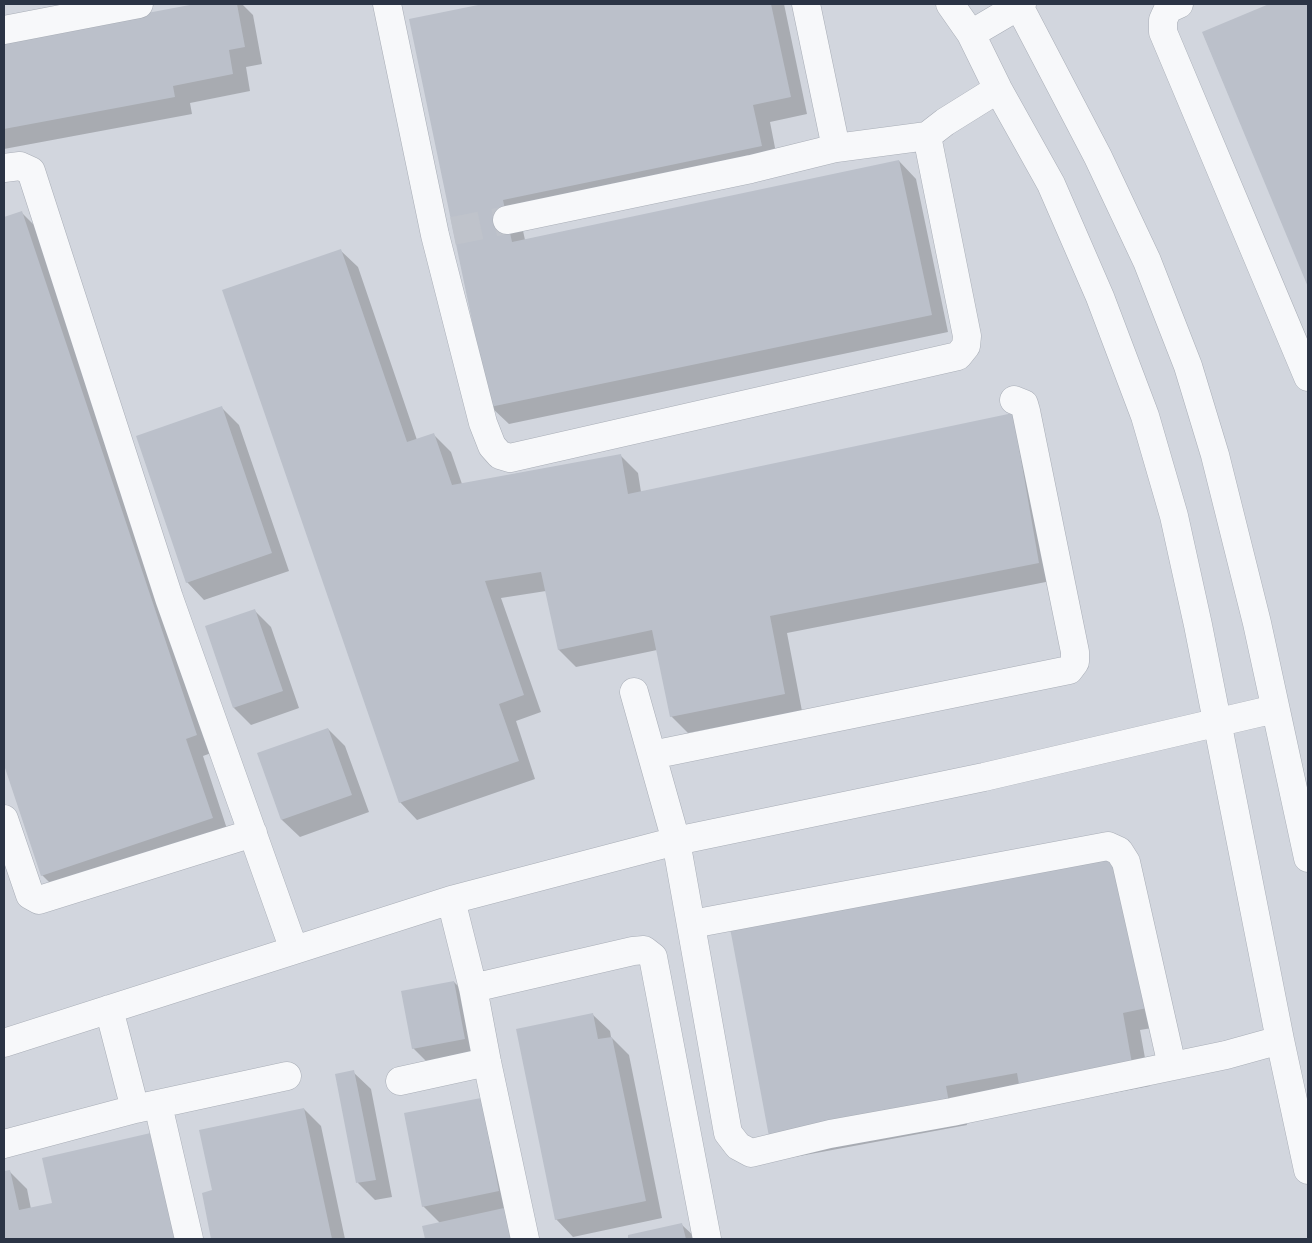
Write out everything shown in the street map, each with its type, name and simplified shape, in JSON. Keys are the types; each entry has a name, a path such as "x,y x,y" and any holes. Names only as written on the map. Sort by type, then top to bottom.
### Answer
{"street":[{"path":"4,30 139,4"},
{"path":"387,4 444,233 483,423 492,446 500,455 510,458 958,356 966,346 967,336 927,136"},
{"path":"806,4 836,148"},
{"path":"950,4 971,34 998,89 1051,184 1100,297 1145,416 1174,516 1198,626 1280,1040 1308,1170"},
{"path":"971,34 1020,4 1102,165 1147,261 1188,366 1215,456 1257,623 1308,858"},
{"path":"1179,4 1168,9 1163,20 1163,32 1308,377"},
{"path":"507,220 741,171 836,148 927,136 945,122 998,89"},
{"path":"4,168 20,166 31,171 169,598 294,950"},
{"path":"652,755 1069,670 1075,662 1075,652 1036,459 1024,404 1014,400"},
{"path":"634,692 676,841 728,1133 738,1146 751,1153 830,1134 952,1112 1226,1055 1280,1040"},
{"path":"4,1043 451,900 676,841 984,777 1275,709"},
{"path":"4,819 30,895 38,900 253,833"},
{"path":"692,924 1108,846 1119,851 1126,862 1172,1066"},
{"path":"451,900 473,988 525,1239"},
{"path":"473,988 632,951 644,950 653,957 706,1239"},
{"path":"109,1009 146,1107 189,1239"},
{"path":"400,1081 487,1062"},
{"path":"4,1144 146,1107 287,1076"}],"shaded area":[{"path":"4,4 1308,4 1308,1239 4,1239"}],"building":[{"path":"195,4 237,4 245,47 229,50 233,74 173,86 175,97 4,129 4,40"},
{"path":"483,4 771,4 791,97 753,105 762,146 503,200 512,242 899,160 932,315 490,407 409,19"},
{"path":"1269,4 1308,4 1308,287 1202,32"},
{"path":"22,211 197,735 186,739 213,818 41,876 4,765 4,217"},
{"path":"341,249 407,442 434,433 452,485 621,454 628,494 1013,413 1039,563 770,616 785,694 670,717 652,630 558,650 541,572 485,581 524,695 499,704 519,761 399,803 222,290"},
{"path":"222,406 272,553 186,583 136,436"},
{"path":"255,609 283,691 233,708 205,626"},
{"path":"328,728 352,795 281,820 257,753"},
{"path":"1118,855 1147,1008 1123,1013 1133,1069 1020,1090 1017,1073 946,1086 950,1108 770,1142 730,928"},
{"path":"454,981 465,1039 412,1049 401,991"},
{"path":"593,1013 598,1039 612,1037 646,1201 555,1220 516,1029"},
{"path":"354,1070 376,1180 356,1183 335,1074"},
{"path":"481,1098 499,1191 422,1207 404,1113"},
{"path":"304,1108 332,1239 211,1239 202,1193 212,1190 199,1130"},
{"path":"155,1132 179,1239 4,1239 4,1171 10,1170 19,1210 52,1203 42,1158"},
{"path":"504,1208 511,1239 425,1239 422,1226"},
{"path":"682,1223 686,1239 628,1239 628,1235"}],"tunnel":[{"path":"453,231 507,220"}]}
